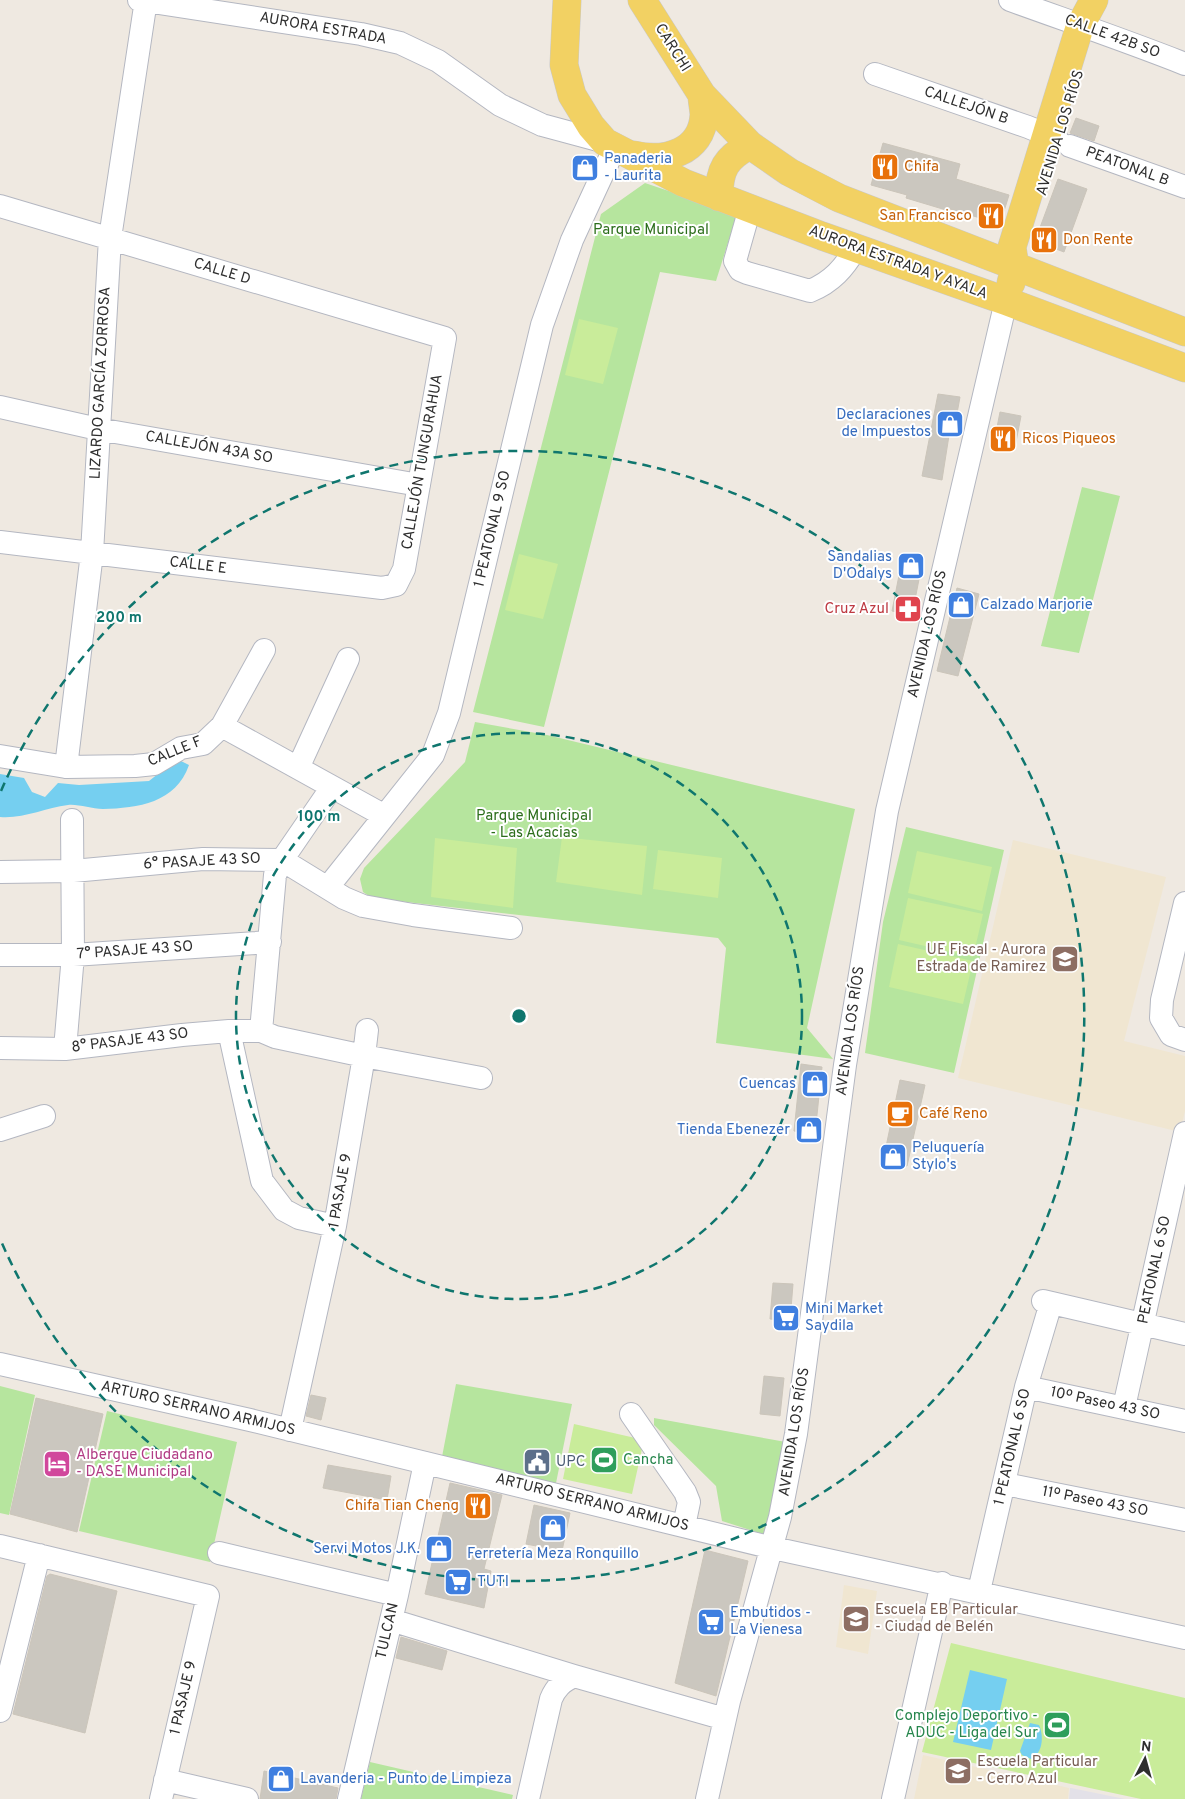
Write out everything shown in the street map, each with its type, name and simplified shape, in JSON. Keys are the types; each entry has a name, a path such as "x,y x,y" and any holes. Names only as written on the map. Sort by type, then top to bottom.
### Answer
{"main road":[{"path":"567,0 564,65 572,95 591,126 615,148 646,158 666,158 685,150 698,135 704,116 702,96"},
{"name":"CARCHI","path":"642,0 702,96"},
{"name":"AVENIDA LOS RÍOS","path":"1006,301 1015,267 1026,251 1058,140 1094,0"},
{"name":"AVENIDA LOS RÍOS","path":"1087,28 1112,0"},
{"path":"702,96 750,145 789,172 839,198 1185,332"},
{"path":"719,196 719,180 725,165 736,153 750,145"},
{"name":"AURORA ESTRADA Y AYALA","path":"615,148 684,183 1185,368"}],"street":[{"name":"AURORA ESTRADA","path":"143,0 361,34 400,43 438,61 500,105 542,125 615,148"},
{"name":"LIZARDO GARCÍA ZORROSA","path":"66,767 92,553 110,238 143,0"},
{"name":"CALLE 42B SO","path":"1010,0 1114,36 1185,64"},
{"name":"CALLEJÓN B","path":"875,74 1058,140"},
{"name":"PEATONAL B","path":"1058,140 1185,187"},
{"name":"1 PEATONAL 9 SO","path":"328,887 376,829 383,815 433,755 449,713 542,325 572,240 615,148"},
{"name":"CALLE D","path":"0,206 445,338"},
{"path":"750,208 735,261 740,270 747,273 810,291 843,269 856,248"},
{"name":"AVENIDA LOS RÍOS","path":"707,1799 725,1719 773,1548 796,1434 845,1065 887,811 1006,301"},
{"name":"CALLEJÓN TUNGURAHUA","path":"396,585 404,569 445,338"},
{"name":"CALLEJÓN 43A SO","path":"0,407 98,429 419,485"},
{"name":"CALLE E","path":"0,542 382,588 396,585"},
{"name":"CALLE F","path":"0,756 66,767 154,764 181,748 202,744 222,726 264,650"},
{"path":"298,768 348,659"},
{"path":"222,726 383,815"},
{"path":"332,787 282,860 275,875 260,1031 275,1037 364,1056 482,1078"},
{"path":"65,1049 72,955 72,820"},
{"name":"6° PASAJE 43 SO","path":"0,872 73,871 203,859 282,860 344,898 363,906 413,915 511,928"},
{"path":"1185,903 1162,1000 1161,1018 1171,1035 1185,1040"},
{"name":"7° PASAJE 43 SO","path":"0,955 72,955 270,942"},
{"name":"1 PASAJE 9","path":"290,1430 335,1226 367,1030"},
{"path":"229,1031 262,1181 284,1210 299,1218 335,1226"},
{"name":"8° PASAJE 43 SO","path":"0,1048 65,1049 229,1031 260,1031"},
{"path":"0,1130 44,1116"},
{"name":"PEATONAL 6 SO","path":"1124,1407 1185,1133"},
{"name":"1 PEATONAL 6 SO","path":"979,1591 1047,1302 1143,1324"},
{"path":"1143,1324 1185,1334"},
{"name":"ARTURO SERRANO ARMIJOS","path":"0,1364 290,1430 773,1548 979,1591 1185,1638"},
{"name":"10º Paseo 43 SO","path":"1026,1387 1185,1421"},
{"path":"631,1414 685,1492 689,1502 684,1526"},
{"name":"TULCAN","path":"349,1799 397,1595 425,1463"},
{"name":"11º Paseo 43 SO","path":"1005,1484 1185,1520"},
{"path":"0,1546 39,1555 0,1711"},
{"path":"218,1553 397,1595"},
{"name":"1 PASAJE 9","path":"39,1555 208,1596 163,1790"},
{"path":"893,1799 942,1583"},
{"path":"391,1620 574,1676 725,1719"},
{"path":"528,1799 555,1690 562,1682 574,1676"},
{"path":"163,1790 246,1799"}],"shaded area":[{"name":"UE Fiscal - Aurora Estrada de Ramirez","path":"1013,840 1166,877 1124,1041 1185,1056 1185,1111 1180,1132 958,1078"},
{"name":"Escuela EB Particular - Ciudad de Belén","path":"844,1585 877,1591 868,1654 836,1647"},
{"name":"Escuela Particular - Cerro Azul","path":"923,1755 1069,1788 1068,1799 914,1799"},
{"path":"1071,1788 1125,1799 1069,1799"}],"green space":[{"name":"Parque Municipal","path":"645,183 737,214 716,281 660,272 544,727 473,712 601,214"},
{"path":"579,319 618,328 603,384 565,375"},
{"path":"1082,487 1120,496 1079,653 1041,646"},
{"path":"519,554 558,564 543,619 505,610"},
{"name":"Parque Municipal - Las Acacias","path":"475,722 547,735 855,809 807,1028 833,1059 716,1043 726,948 718,938 372,898 363,892 360,879 364,868 465,762"},
{"path":"906,827 1004,850 954,1073 865,1053 883,922"},
{"path":"562,837 647,846 642,895 556,882"},
{"path":"435,838 517,848 513,908 431,897"},
{"path":"658,850 722,858 718,898 653,889"},
{"path":"917,851 992,867 982,911 908,893"},
{"path":"908,898 983,914 973,957 899,940"},
{"path":"898,944 973,961 963,1004 889,987"},
{"path":"456,1384 572,1404 555,1488 441,1462"},
{"path":"0,1386 35,1395 9,1515 0,1513"},
{"path":"107,1411 237,1442 210,1562 79,1531"},
{"path":"654,1418 786,1442 769,1536 722,1521 716,1486 654,1425"},
{"name":"Cancha","path":"574,1424 644,1440 632,1494 563,1479"},
{"name":"Complejo Deportivo - ADUC - Liga del Sur","path":"951,1643 1185,1698 1185,1799 1141,1799 922,1752"},
{"path":"370,1762 513,1795 512,1799 361,1799"}],"water":[{"path":"177,759 189,765 183,778 175,788 165,795 142,805 99,809 68,805 26,815 0,817 0,774 24,778 32,792 45,797 58,783 79,785 149,781"},
{"path":"970,1670 1007,1679 991,1750 953,1742"},
{"path":"1030,1723 1039,1725 1042,1734 1040,1749 1031,1759 1022,1755 1020,1751"}],"building":[{"path":"1076,118 1099,126 1094,141 1070,133"},
{"path":"883,143 960,164 956,179 1009,195 1000,224 906,198 907,195 871,185"},
{"path":"1058,179 1087,189 1064,252 1035,241"},
{"path":"938,394 960,397 954,430 950,429 942,480 922,476"},
{"path":"1000,412 1021,416 1015,447 994,443"},
{"path":"902,560 922,564 912,615 892,611"},
{"path":"957,588 979,594 958,676 937,671"},
{"path":"801,1064 822,1067 815,1134 794,1131"},
{"path":"900,1080 925,1085 907,1166 883,1161"},
{"path":"773,1283 793,1284 790,1321 770,1319"},
{"path":"764,1376 784,1378 780,1416 760,1414"},
{"path":"311,1395 326,1398 321,1420 306,1416"},
{"name":"Albergue Ciudadano - DASE Municipal","path":"36,1398 103,1414 77,1532 10,1514"},
{"name":"UPC","path":"530,1451 548,1454 545,1474 526,1470"},
{"path":"328,1465 391,1476 387,1500 323,1488"},
{"path":"450,1483 502,1495 484,1569 491,1571 484,1608 425,1594"},
{"path":"534,1505 570,1513 562,1551 526,1544"},
{"name":"Embutidos - La Vienesa","path":"705,1550 748,1561 716,1696 675,1683"},
{"path":"50,1574 117,1591 85,1733 13,1714 47,1576"},
{"path":"401,1637 447,1651 442,1670 396,1658"},
{"name":"Lavanderia - Punto de Limpieza","path":"264,1771 338,1788 336,1799 260,1799"}],"place":[{"name":"Chifa","path":"885,167"},
{"name":"Panaderia - Laurita","path":"585,168"},
{"name":"San Francisco","path":"991,216"},
{"name":"Don Rente","path":"1044,240"},
{"name":"Declaraciones de Impuestos","path":"950,424"},
{"name":"Ricos Piqueos","path":"1003,439"},
{"name":"Sandalias D'Odalys","path":"911,566"},
{"name":"Calzado Marjorie","path":"961,605"},
{"name":"Cruz Azul","path":"908,609"},
{"name":"UE Fiscal - Aurora Estrada de Ramirez","path":"1065,959"},
{"name":"Cuencas","path":"815,1084"},
{"name":"Café Reno","path":"900,1114"},
{"name":"Tienda Ebenezer","path":"809,1130"},
{"name":"Peluquería Stylo's","path":"893,1157"},
{"name":"Mini Market Saydila","path":"786,1318"},
{"name":"Cancha","path":"604,1460"},
{"name":"UPC","path":"537,1462"},
{"name":"Albergue Ciudadano - DASE Municipal","path":"57,1464"},
{"name":"Chifa Tian Cheng","path":"478,1506"},
{"name":"Ferretería Meza Ronquillo","path":"553,1528"},
{"name":"Servi Motos J.K.","path":"439,1549"},
{"name":"TUTI","path":"458,1582"},
{"name":"Escuela EB Particular - Ciudad de Belén","path":"856,1619"},
{"name":"Embutidos - La Vienesa","path":"711,1622"},
{"name":"Complejo Deportivo - ADUC - Liga del Sur","path":"1057,1725"},
{"name":"Escuela Particular - Cerro Azul","path":"958,1771"},
{"name":"Lavanderia - Punto de Limpieza","path":"281,1779"}]}
